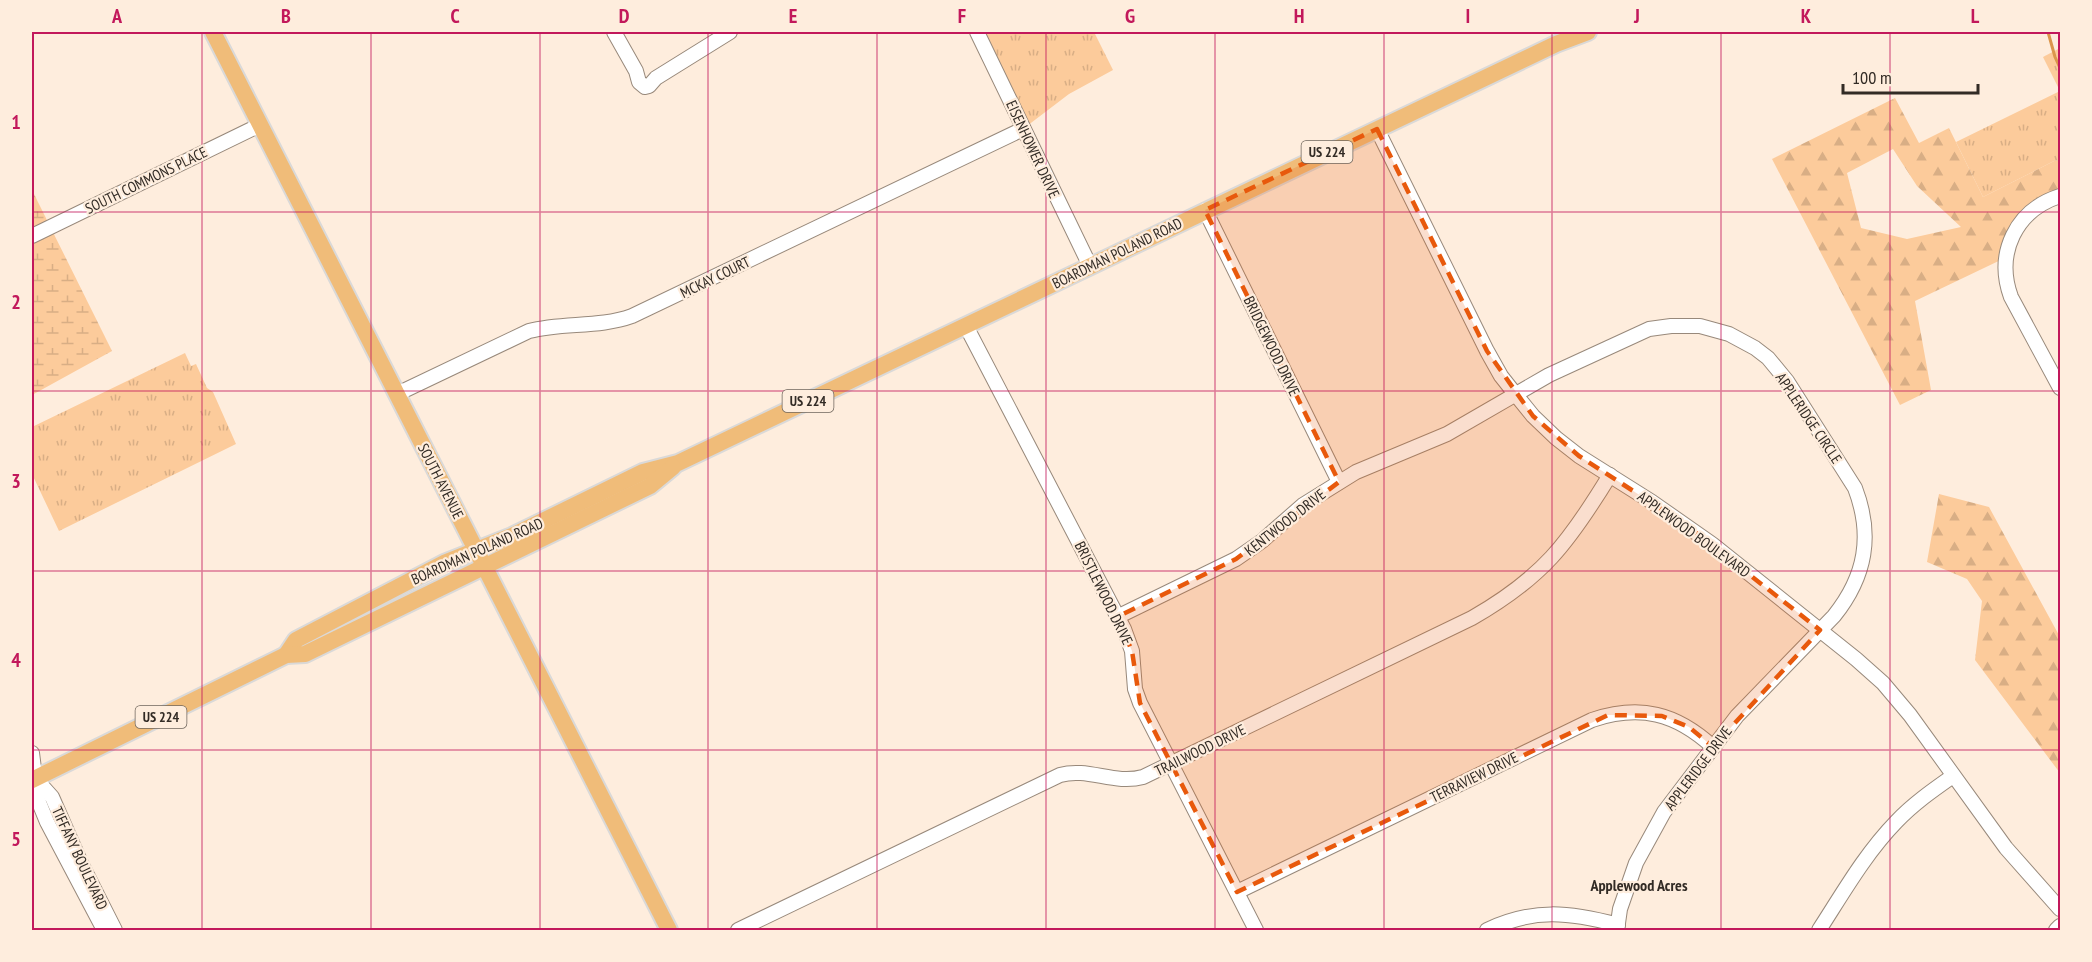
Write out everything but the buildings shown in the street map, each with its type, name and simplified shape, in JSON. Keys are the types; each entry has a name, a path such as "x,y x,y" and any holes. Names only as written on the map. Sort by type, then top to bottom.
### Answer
{"main road":[{"name":"SOUTH AVENUE","path":"213,32 669,930"},
{"name":"BOARDMAN POLAND ROAD","path":"286,655 296,640 444,562 512,536 643,472 678,463 1577,32"},
{"name":"BOARDMAN POLAND ROAD","path":"1556,44 1588,32"},
{"name":"BOARDMAN POLAND ROAD","path":"33,779 286,655 305,654 650,486 678,463"}],"street":[{"path":"614,32 636,71 639,82 645,87 650,86 656,78 730,32"},
{"name":"EISENHOWER DRIVE","path":"977,32 1090,266"},
{"name":"SOUTH COMMONS PLACE","path":"32,236 260,125"},
{"name":"MCKAY COURT","path":"397,394 529,331 550,327 599,324 632,316 1023,129"},
{"name":"APPLEWOOD BOULEVARD","path":"1377,129 1486,351 1501,376 1533,416 1579,456 1686,525 1820,630 1883,683 1910,715 2006,848 2061,909"},
{"path":"2061,196 2048,200 2032,210 2019,225 2009,245 2005,274 2008,290 2023,323 2061,388"},
{"name":"BRIDGEWOOD DRIVE","path":"1205,210 1339,482"},
{"name":"BRISTLEWOOD DRIVE","path":"966,326 1117,616 1132,651 1137,697 1256,930"},
{"name":"APPLERIDGE CIRCLE","path":"1516,395 1568,366 1649,329 1700,326 1729,334 1768,358 1787,381 1855,488 1862,507 1865,531 1864,550 1858,577 1847,600 1820,630"},
{"name":"KENTWOOD DRIVE","path":"1117,616 1236,559 1262,541 1303,505 1339,482 1373,464 1448,434 1516,395"},
{"name":"TRAILWOOD DRIVE","path":"738,930 1060,776 1085,772 1113,779 1129,780 1143,777 1472,618 1501,601 1533,577 1561,549 1610,476"},
{"name":"APPLERIDGE DRIVE","path":"1617,928 1628,885 1646,843 1664,812 1753,699 1820,630"},
{"name":"TERRAVIEW DRIVE","path":"1237,892 1592,720 1608,715 1632,712 1662,716 1689,727 1713,747"},
{"path":"32,753 33,779"},
{"path":"1819,930 1862,863 1883,836 1914,805 1953,776"},
{"name":"TIFFANY BOULEVARD","path":"33,779 47,822 104,930"},
{"name":"TIFFANY BOULEVARD","path":"33,779 52,797 80,861 115,930"},
{"path":"1487,930 1513,919 1550,913 1586,916 1617,928"},
{"path":"2056,930 2061,926"}],"highlighted area":[{"path":"1377,129 1487,351 1533,416 1579,456 1686,525 1820,630 1713,747 1689,727 1662,716 1608,715 1237,892 1140,703 1132,651 1117,617 1236,559 1339,482 1205,210"}],"green space":[{"path":"990,32 1094,32 1113,70 1069,94 1023,129 979,37"},
{"path":"2060,48 2060,91 2043,57"},
{"path":"2060,91 2060,160 1983,197 1956,142"},
{"path":"1895,98 1919,143 1949,128 1983,197 2060,160 2060,196 2032,210 2007,257 1915,301 1931,390 1900,405 1772,159","holes":["1893,149 1917,186 1961,227 1907,239 1861,228 1847,173"]},
{"path":"32,190 112,351 32,395"},
{"path":"185,353 191,366 196,364 207,388 213,392 236,444 59,531 32,474 32,427"},
{"path":"1939,494 1989,507 2060,637 2060,773 1975,660 1982,601 1967,579 1927,562"}],"waterway":[{"path":"2048,32 2060,68"}],"district":[{"name":"Applewood Acres","path":"1639,885"}]}
